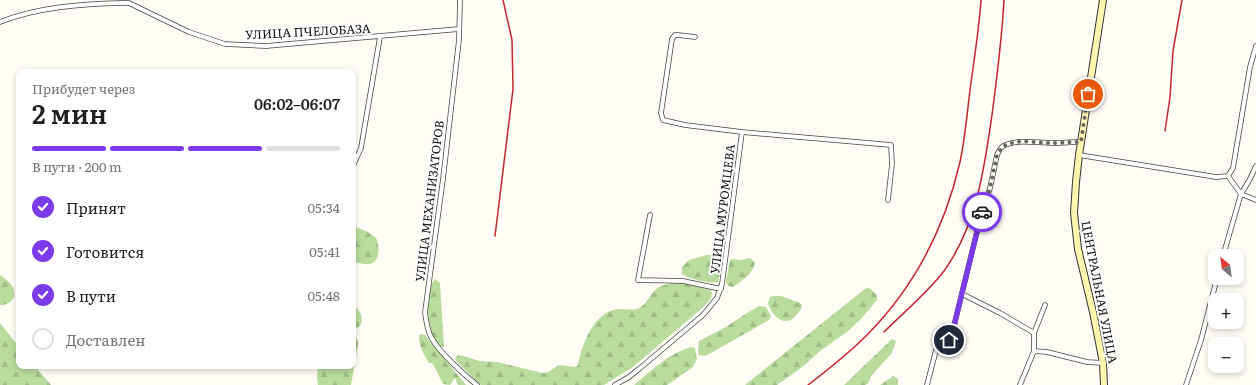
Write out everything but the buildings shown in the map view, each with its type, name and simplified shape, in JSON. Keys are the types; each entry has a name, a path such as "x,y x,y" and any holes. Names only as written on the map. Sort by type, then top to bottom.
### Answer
{"street":[{"name":"УЛИЦА МЕХАНИЗАТОРОВ","path":"460,0 459,29 443,179 425,312 427,327 432,338 446,356 477,385"},
{"name":"ЦЕНТРАЛЬНАЯ УЛИЦА","path":"1103,0 1074,196 1076,236 1103,363 1104,385"},
{"name":"УЛИЦА ПЧЕЛОБАЗА","path":"0,22 44,10 129,3 189,32 224,44 266,46 459,29"},
{"name":"УЛИЦА МУРОМЦЕВА","path":"694,37 675,35 672,39 661,113 662,120 685,125 742,132 891,145 892,157 888,200"},
{"path":"356,159 361,148 380,37"},
{"path":"1228,176 1233,168 1250,67 1256,46"},
{"name":"УЛИЦА МУРОМЦЕВА","path":"721,289 742,132"},
{"path":"927,385 936,350 951,337 982,211 991,184 999,150 1006,145 1014,143 1081,142"},
{"path":"1079,155 1216,177 1228,176"},
{"path":"1225,249 1241,194 1256,166"},
{"path":"1228,176 1241,194 1256,200"},
{"path":"614,385 634,373 703,315 714,302 721,289 683,281 638,280 650,216"},
{"path":"1186,385 1201,340 1215,285"},
{"path":"962,294 1000,313 1034,333"},
{"path":"1020,385 1034,351 1034,333 1045,305"},
{"path":"1034,351 1047,352 1087,362 1103,363"}],"green space":[{"path":"356,227 368,232 376,238 378,245 377,257 373,263 356,262"},
{"path":"707,255 713,255 719,259 720,273 718,282 700,281 682,274 682,267 689,260"},
{"path":"750,258 755,262 750,273 733,287 728,286 726,281 730,260"},
{"path":"0,275 10,283 14,291 13,298 5,305 0,305"},
{"path":"435,279 440,283 443,347 437,343 433,335 428,315 429,293 431,285"},
{"path":"684,283 710,290 712,293 711,299 633,367 604,385 481,385 455,359 458,355 479,361 497,362 543,373 548,372 559,365 576,367 578,365 586,338 596,322 603,315 620,309 639,308 658,288 666,284"},
{"path":"866,288 869,288 874,292 877,296 877,300 860,320 848,331 777,385 745,385"},
{"path":"781,296 800,303 802,305 801,308 792,319 788,321 779,319 772,312 768,303 770,297"},
{"path":"759,306 766,307 771,316 769,320 705,356 699,355 699,341 726,327"},
{"path":"356,308 358,309 362,319 359,327 356,329"},
{"path":"0,323 16,343 16,369 38,369 51,385 0,385"},
{"path":"420,334 425,335 466,385 458,385 455,378 450,385 443,384 434,366 432,363 429,363 422,349 419,341"},
{"path":"356,337 358,345 356,356"},
{"path":"892,339 896,341 892,353 871,376 867,384 844,385"},
{"path":"692,347 695,348 697,359 693,367 667,385 634,385 668,358 684,349"},
{"path":"318,369 354,369 351,385 318,385"},
{"path":"893,376 898,379 898,385 880,385"}],"railway":[{"path":"495,236 513,89 512,40 503,0"},
{"path":"808,385 854,347 885,315 914,276 937,232 954,186 962,153 978,34 981,0"},
{"path":"884,332 938,279 955,253 972,216 982,176 989,135 999,58 1004,0"},
{"path":"1165,131 1170,97 1173,51 1182,0"}],"way so far":[{"path":"982,212 990,188 999,150 1010,143 1081,142 1088,94"}],"route":[{"path":"949,340 952,334 956,314 969,270 971,257 981,222 982,212"}]}
